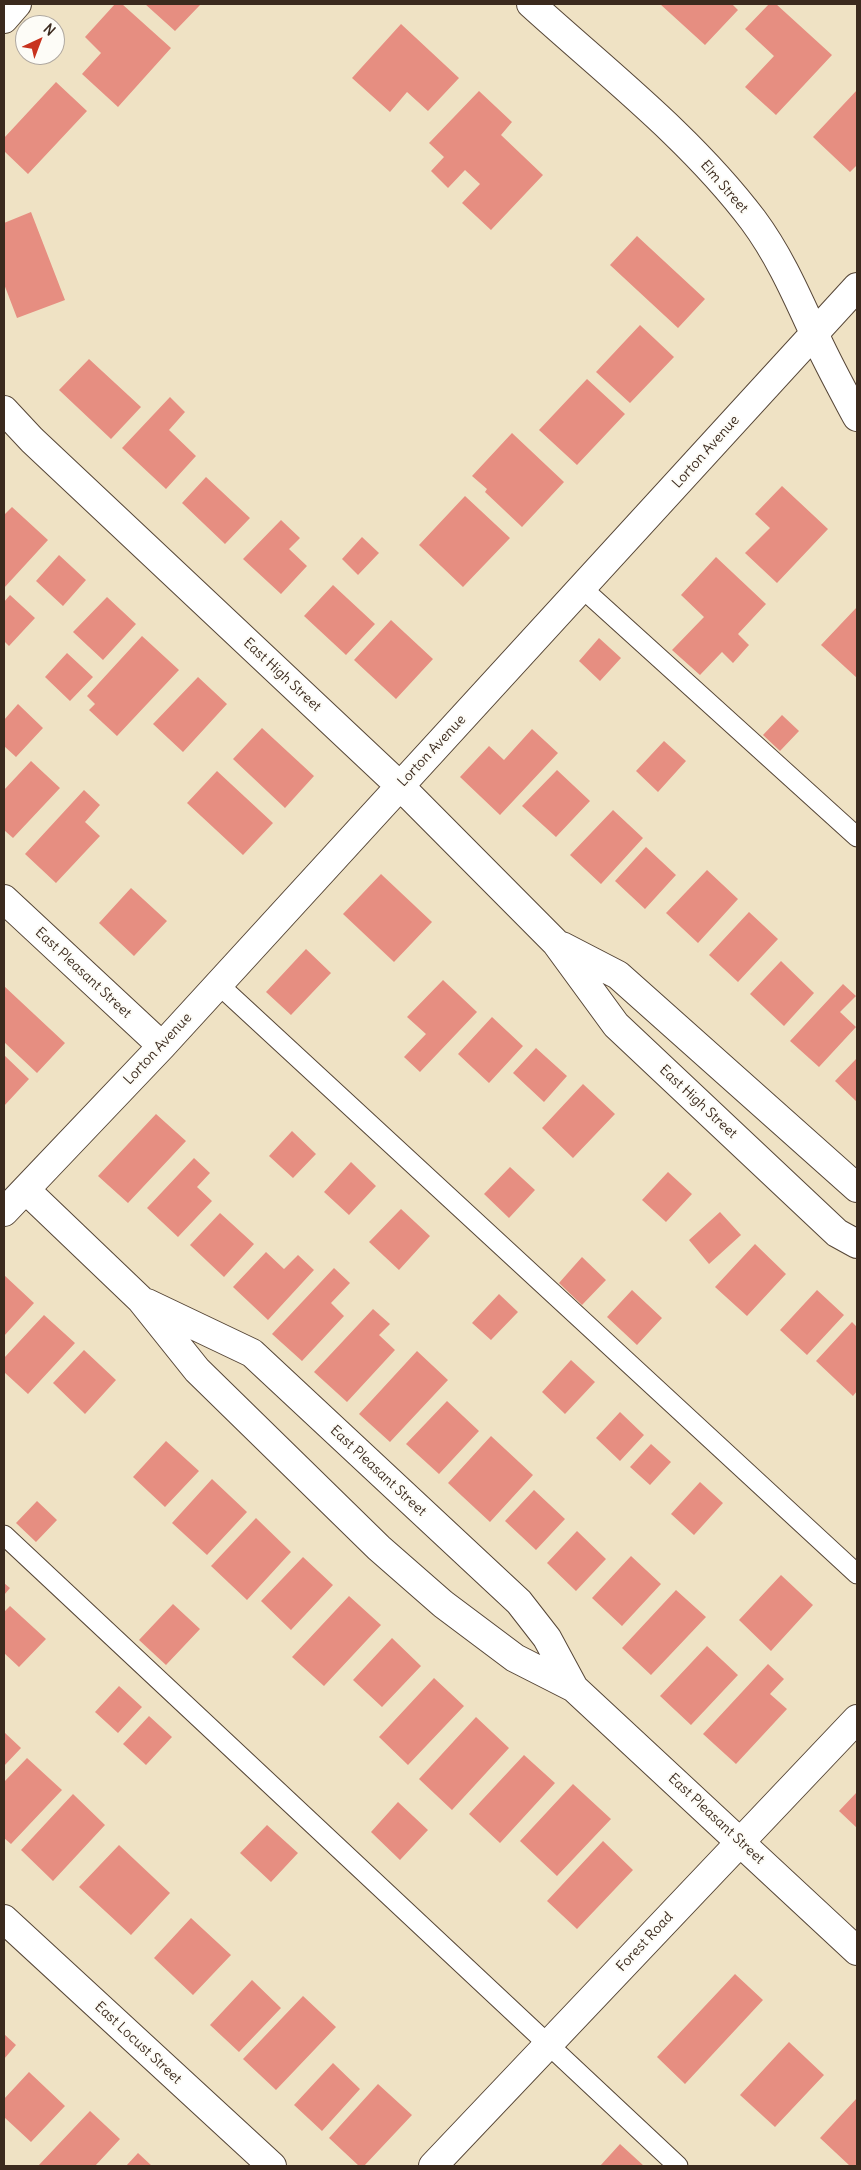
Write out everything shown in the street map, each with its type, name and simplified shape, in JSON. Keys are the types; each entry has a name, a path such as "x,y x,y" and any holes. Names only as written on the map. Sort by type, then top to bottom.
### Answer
{"street":[{"path":"4,19 17,4"},
{"name":"Elm Street","path":"531,4 677,136 718,178 754,221 782,266 832,371 857,417"},
{"name":"Lorton Avenue","path":"4,1212 162,1046 857,287"},
{"name":"East High Street","path":"4,410 32,440 400,786 556,943 616,1025 837,1233 857,1244"},
{"name":"East Pleasant Street","path":"4,899 162,1046"},
{"name":"East High Street","path":"556,943 618,975 857,1188"},
{"name":"East Pleasant Street","path":"26,1190 141,1300 197,1370 380,1548 443,1604 515,1658 574,1688 857,1950"},
{"name":"East Pleasant Street","path":"141,1300 252,1353 518,1602 547,1638 574,1688"},
{"name":"Forest Road","path":"433,2166 857,1719"},
{"name":"East Locust Street","path":"4,1919 272,2166"}],"lane":[{"path":"582,588 857,837"},
{"path":"218,984 857,1574"},
{"path":"4,1535 678,2166"}],"building":[{"path":"115,4 122,4 171,48 118,107 82,74 101,53 85,37"},
{"path":"145,4 201,4 175,31"},
{"path":"660,4 732,4 738,10 705,45"},
{"path":"769,4 776,4 832,55 776,115 745,87 774,56 745,29"},
{"path":"401,24 459,78 428,111 407,92 390,112 352,78"},
{"path":"56,82 87,111 28,174 4,151 4,138"},
{"path":"857,90 857,165 850,172 813,137"},
{"path":"479,91 512,122 501,135 543,175 491,230 462,203 480,184 465,170 448,188 431,171 444,157 429,143"},
{"path":"31,212 65,300 17,318 4,284 4,223"},
{"path":"637,236 705,299 678,328 610,265"},
{"path":"640,325 674,357 630,403 596,372"},
{"path":"89,359 141,407 111,439 59,390"},
{"path":"587,379 625,414 577,465 539,430"},
{"path":"170,397 185,412 169,430 196,456 166,489 122,448"},
{"path":"512,433 564,482 522,527 485,492 487,489 472,476"},
{"path":"206,477 250,518 225,544 182,503"},
{"path":"782,486 828,529 777,583 745,553 770,528 755,514"},
{"path":"465,496 510,538 463,587 419,545"},
{"path":"12,507 48,540 4,588 4,515"},
{"path":"281,520 300,538 289,549 307,566 281,594 243,559"},
{"path":"362,537 379,553 358,575 342,559"},
{"path":"59,555 86,580 63,606 36,581"},
{"path":"716,557 766,604 738,634 749,645 733,663 722,652 700,675 672,650 704,617 681,595"},
{"path":"333,585 375,624 346,655 304,616"},
{"path":"10,595 35,618 9,646 4,641 4,602"},
{"path":"107,597 136,624 103,660 73,632"},
{"path":"857,607 857,678 821,645"},
{"path":"391,620 433,659 396,699 354,660"},
{"path":"142,636 179,670 117,736 89,710 95,704 87,696"},
{"path":"599,638 621,658 600,681 579,661"},
{"path":"67,653 93,677 70,701 45,677"},
{"path":"198,677 227,704 183,752 153,724"},
{"path":"18,704 43,728 16,757 4,746 4,720"},
{"path":"782,715 799,731 780,751 763,735"},
{"path":"262,728 314,776 285,808 233,759"},
{"path":"532,729 558,753 500,815 460,777 489,746 504,760"},
{"path":"664,741 686,761 658,792 636,771"},
{"path":"31,761 60,788 13,838 4,830 4,790"},
{"path":"557,770 590,801 556,837 522,806"},
{"path":"217,771 273,823 243,855 187,803"},
{"path":"84,790 100,805 85,822 100,836 56,883 25,854"},
{"path":"613,810 643,838 601,884 570,855"},
{"path":"646,847 676,875 645,909 615,881"},
{"path":"707,870 738,899 698,943 666,913"},
{"path":"381,874 432,922 394,962 343,914"},
{"path":"131,888 167,921 134,956 99,923"},
{"path":"749,912 778,939 738,982 709,955"},
{"path":"306,949 331,973 291,1015 266,992"},
{"path":"781,961 814,993 784,1026 750,994"},
{"path":"443,980 477,1012 420,1072 404,1057 426,1034 407,1017"},
{"path":"843,984 856,996 840,1012 856,1027 819,1067 790,1041"},
{"path":"4,986 65,1043 37,1073 4,1042"},
{"path":"492,1017 523,1046 489,1083 458,1054"},
{"path":"536,1048 567,1076 544,1102 513,1073"},
{"path":"4,1055 29,1079 4,1106"},
{"path":"857,1058 857,1102 835,1081"},
{"path":"583,1084 615,1114 573,1158 542,1128"},
{"path":"156,1114 186,1141 128,1203 98,1176"},
{"path":"292,1131 316,1154 293,1178 269,1156"},
{"path":"194,1158 210,1173 197,1187 212,1201 178,1237 147,1208"},
{"path":"351,1162 376,1186 349,1215 324,1192"},
{"path":"510,1167 535,1190 509,1218 484,1194"},
{"path":"668,1172 692,1194 666,1222 642,1200"},
{"path":"401,1209 430,1236 399,1270 369,1242"},
{"path":"720,1212 741,1235 709,1264 689,1240"},
{"path":"220,1213 254,1244 224,1277 190,1245"},
{"path":"755,1244 786,1274 747,1316 715,1287"},
{"path":"266,1252 284,1269 298,1255 314,1270 268,1320 233,1287"},
{"path":"582,1257 606,1280 582,1305 559,1283"},
{"path":"334,1268 350,1283 331,1303 344,1316 302,1361 272,1334"},
{"path":"4,1275 34,1303 4,1336"},
{"path":"632,1290 662,1318 637,1345 607,1317"},
{"path":"817,1290 844,1315 807,1355 780,1330"},
{"path":"499,1294 518,1312 491,1340 472,1323"},
{"path":"373,1309 390,1324 379,1335 395,1350 347,1402 314,1372"},
{"path":"44,1315 75,1343 28,1394 4,1372 4,1358"},
{"path":"852,1322 857,1327 857,1391 853,1396 816,1361"},
{"path":"84,1350 116,1380 85,1414 53,1383"},
{"path":"417,1351 448,1380 390,1442 359,1414"},
{"path":"571,1360 595,1382 565,1414 542,1392"},
{"path":"447,1401 479,1431 439,1474 406,1444"},
{"path":"620,1412 644,1435 620,1461 596,1438"},
{"path":"491,1436 533,1475 490,1522 448,1483"},
{"path":"166,1441 199,1471 165,1507 133,1477"},
{"path":"651,1444 671,1462 650,1485 630,1467"},
{"path":"212,1479 247,1512 207,1555 172,1523"},
{"path":"700,1482 723,1503 694,1535 671,1514"},
{"path":"534,1490 565,1519 536,1550 505,1521"},
{"path":"37,1501 57,1520 36,1542 16,1523"},
{"path":"256,1518 291,1552 247,1600 211,1566"},
{"path":"577,1531 606,1559 576,1591 547,1563"},
{"path":"631,1556 661,1584 622,1626 592,1598"},
{"path":"303,1557 333,1585 291,1630 261,1601"},
{"path":"781,1575 813,1605 771,1651 739,1620"},
{"path":"4,1583 10,1588 4,1595"},
{"path":"676,1590 706,1617 651,1675 622,1648"},
{"path":"349,1596 381,1625 324,1686 292,1657"},
{"path":"173,1604 200,1629 166,1665 139,1640"},
{"path":"10,1606 46,1639 19,1667 4,1653 4,1612"},
{"path":"392,1638 421,1666 382,1707 353,1680"},
{"path":"707,1646 738,1675 691,1725 660,1696"},
{"path":"768,1664 784,1679 770,1694 787,1709 736,1764 703,1734"},
{"path":"434,1678 464,1706 408,1765 379,1737"},
{"path":"119,1686 142,1707 118,1733 95,1712"},
{"path":"149,1716 172,1737 146,1765 123,1744"},
{"path":"476,1717 509,1748 452,1810 419,1779"},
{"path":"4,1732 21,1748 4,1766"},
{"path":"524,1755 555,1783 500,1843 469,1814"},
{"path":"27,1758 62,1790 11,1844 4,1838 4,1782"},
{"path":"573,1784 611,1819 557,1876 520,1841"},
{"path":"857,1792 857,1828 839,1811"},
{"path":"73,1794 105,1825 53,1881 21,1850"},
{"path":"398,1802 428,1830 400,1860 371,1832"},
{"path":"267,1825 298,1853 271,1882 240,1853"},
{"path":"603,1841 633,1870 577,1929 547,1901"},
{"path":"119,1845 170,1893 131,1935 79,1887"},
{"path":"191,1918 231,1955 193,1995 154,1958"},
{"path":"735,1974 763,2000 685,2084 657,2057"},
{"path":"252,1980 281,2008 239,2052 210,2025"},
{"path":"303,1996 336,2027 276,2090 243,2059"},
{"path":"4,2034 16,2045 4,2059"},
{"path":"789,2042 824,2075 775,2127 740,2095"},
{"path":"333,2063 360,2089 322,2131 294,2105"},
{"path":"29,2072 65,2106 31,2142 4,2117 4,2099"},
{"path":"378,2084 412,2115 364,2166 359,2166 329,2138"},
{"path":"857,2098 857,2166 850,2166 820,2138"},
{"path":"90,2111 120,2139 95,2166 38,2166"},
{"path":"620,2144 644,2166 600,2166"},
{"path":"138,2153 152,2166 126,2166"}]}
